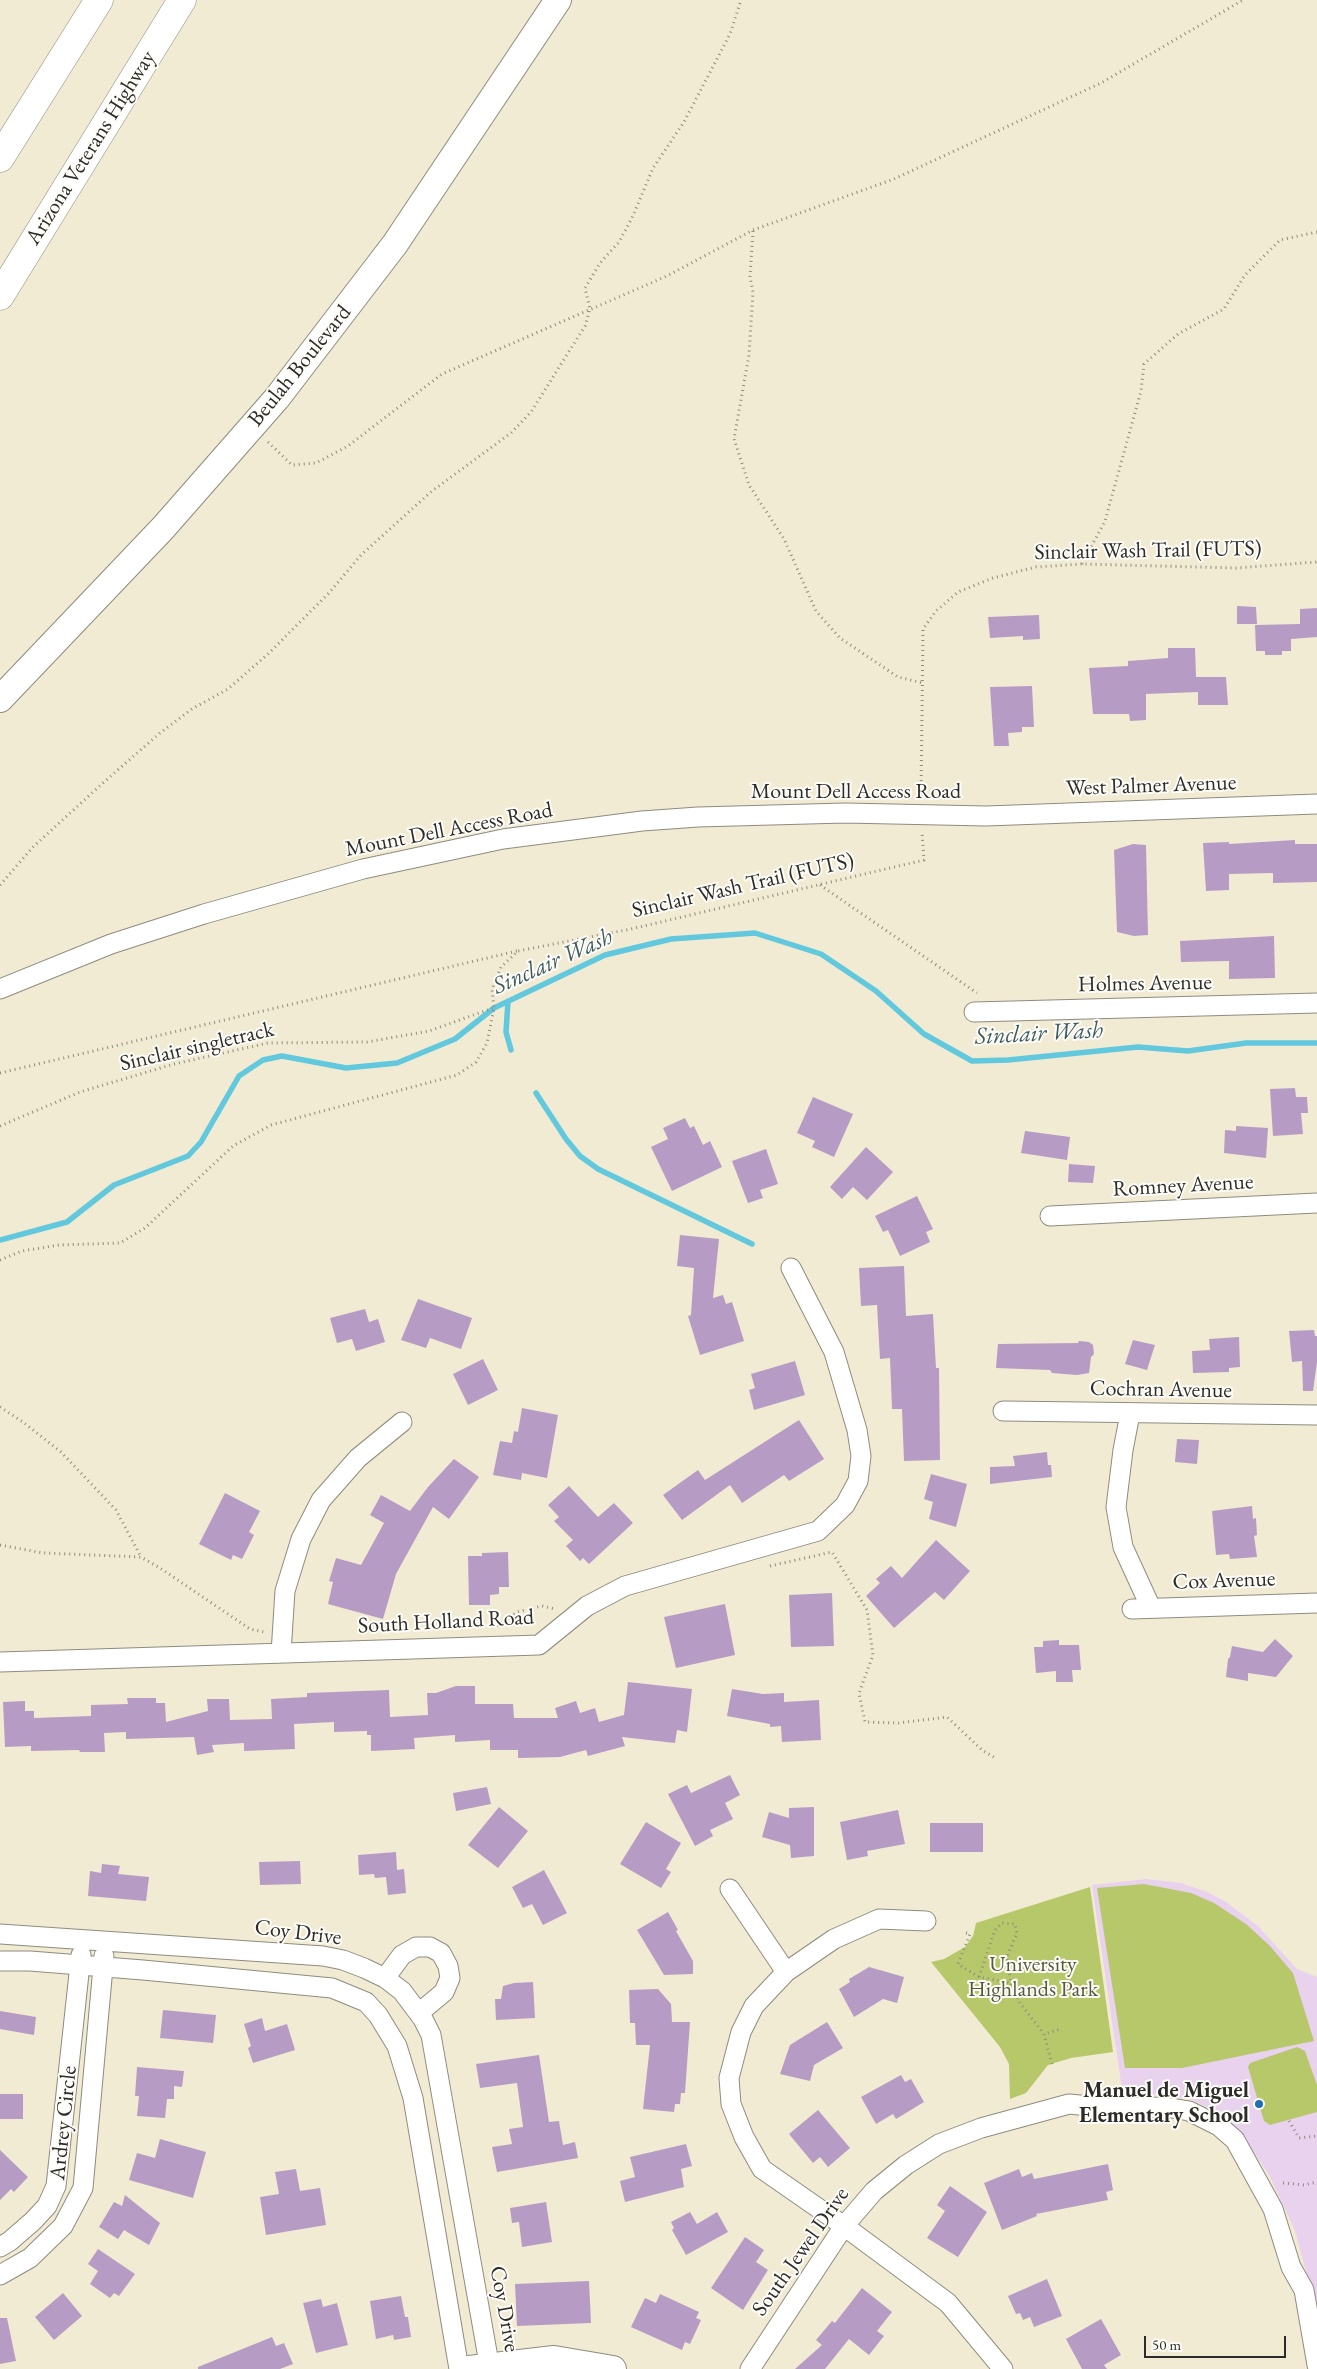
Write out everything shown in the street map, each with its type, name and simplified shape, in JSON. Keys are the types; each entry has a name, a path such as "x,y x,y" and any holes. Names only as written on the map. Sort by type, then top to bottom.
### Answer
{"highway":[{"path":"0,158 99,0"},
{"name":"Arizona Veterans Highway","path":"0,296 182,0"}],"main road":[{"name":"Beulah Boulevard","path":"0,700 163,528 251,427 338,321 395,244 558,0"},
{"path":"483,2368 554,2358 613,2369"}],"street":[{"name":"West Palmer Avenue","path":"986,816 1317,804"},
{"name":"Mount Dell Access Road","path":"0,989 111,944 204,914 363,869 503,838 642,821 698,817 845,813 986,816"},
{"name":"Holmes Avenue","path":"974,1012 1317,1003"},
{"name":"Romney Avenue","path":"1050,1216 1317,1203"},
{"name":"South Holland Road","path":"0,1662 281,1644 539,1645 587,1606 625,1586 818,1531 844,1505 849,1497 858,1481 861,1456 857,1430 834,1352 791,1268"},
{"name":"Cochran Avenue","path":"1003,1411 1317,1415"},
{"path":"1130,1414 1123,1450 1116,1507 1123,1547 1151,1608"},
{"path":"281,1644 285,1591 301,1540 321,1500 358,1458 402,1422"},
{"name":"Cox Avenue","path":"1132,1608 1317,1603"},
{"path":"730,1889 786,1972"},
{"path":"926,1921 879,1919 834,1939 786,1972 754,2006 741,2032 729,2078 730,2104 744,2137 762,2169 844,2226 948,2303 1004,2369"},
{"name":"Coy Drive","path":"0,1934 83,1938 323,1956 344,1960 384,1978 402,1991 419,2012 430,2036 436,2058 483,2368"},
{"name":"Ardrey Circle","path":"0,2247 33,2221 47,2206 56,2186 83,1938"},
{"name":"Ardrey Circle","path":"0,2275 30,2258 63,2226 83,2188 106,1940"},
{"path":"384,1978 402,1955 416,1947 430,1947 441,1953 448,1966 450,1978 444,1992 419,2012"},
{"path":"0,1961 80,1965 332,1988 366,2002 378,2015 397,2046 413,2098 459,2369"},
{"name":"South Jewel Drive","path":"750,2369 844,2226 874,2191 906,2165 939,2144 981,2128 1068,2104 1110,2108 1166,2107 1190,2112 1219,2126 1235,2140 1273,2210 1291,2267 1304,2290 1317,2365"}],"path":[{"path":"0,885 33,847 68,814 160,733 192,709 228,688 268,654 329,593 361,555 432,491 511,433 531,412 547,390 585,326 590,309 585,288 600,263 619,242 632,218 652,168 684,122 730,34 741,0"},
{"path":"251,427 292,465 316,463 348,446 442,374 667,276 753,230 894,179 1101,83 1243,0"},
{"path":"753,230 750,277 753,292 749,355 734,439 749,485 784,539 816,611 840,638 898,677 922,683"},
{"path":"1082,564 1105,521 1141,391 1144,364 1178,334 1224,309 1245,275 1280,240 1317,232"},
{"name":"Sinclair Wash Trail (FUTS)","path":"0,1073 518,951 632,929 924,860 921,814 924,629 936,612 958,592 993,578 1036,567 1082,564 1236,568 1317,562"},
{"path":"820,884 924,955 948,975 1007,1011"},
{"path":"0,1260 22,1252 59,1246 120,1243 145,1228 233,1146 271,1125 457,1075 476,1062 487,1043 494,1008 492,989 501,967 518,951"},
{"name":"Sinclair singletrack","path":"0,1126 80,1092 174,1064 268,1043 376,1041 429,1031 494,1008"},
{"path":"0,1408 24,1422 68,1459 116,1510 141,1557"},
{"path":"0,1545 43,1553 141,1557 250,1629 281,1644"},
{"path":"761,1568 832,1552 867,1610 872,1655 859,1693 864,1722 899,1723 947,1716 982,1750 997,1759"},
{"path":"490,1627 498,1625 517,1612 542,1606 562,1610"},
{"path":"979,1977 995,1930 1002,1923 1015,1924 1017,1933 1008,1957 1011,1983 1020,2003 1044,2034 1052,2064"},
{"path":"966,1933 970,1934 958,1964 979,1977 1011,1983"},
{"path":"1044,2034 1061,2029"},
{"path":"1289,2121 1299,2138 1317,2136"},
{"path":"1283,2183 1304,2185 1317,2182"}],"shaded area":[{"name":"Manuel de Miguel Elementary School","path":"1146,1879 1181,1883 1207,1892 1226,1902 1258,1926 1297,1969 1317,1977 1317,2325 1313,2298 1295,2231 1269,2175 1242,2135 1217,2113 1195,2101 1162,2094 1123,2096 1092,1885"}],"green space":[{"path":"1144,1884 1191,1893 1214,1903 1246,1924 1269,1945 1293,1973 1314,2041 1182,2068 1125,2068 1097,1888"},
{"name":"University Highlands Park","path":"1090,1887 1113,2052 1071,2058 1048,2065 1026,2093 1010,2099 1009,2064 1000,2047 931,1962 944,1959 965,1947 973,1936 976,1923"},
{"path":"1297,2047 1305,2051 1317,2085 1317,2112 1270,2125 1264,2121 1248,2067 1250,2063"}],"building":[{"path":"1237,606 1256,607 1257,624 1237,624"},
{"path":"1317,608 1317,637 1291,639 1291,651 1282,651 1282,655 1265,655 1265,651 1256,651 1255,625 1300,624 1300,609"},
{"path":"1039,615 1040,639 1023,640 1023,636 990,638 988,617"},
{"path":"1168,648 1195,648 1196,677 1226,677 1228,705 1198,705 1198,692 1146,694 1146,720 1130,721 1129,714 1093,714 1089,668 1128,666 1128,661 1168,658"},
{"path":"1032,686 1034,727 1022,727 1022,732 1008,733 1009,746 994,746 990,687"},
{"path":"1295,840 1295,844 1317,844 1317,882 1273,883 1273,873 1229,874 1229,890 1206,891 1203,843 1229,842 1229,844"},
{"path":"1133,844 1146,845 1148,935 1134,936 1117,932 1114,850"},
{"path":"1274,936 1275,978 1229,979 1229,961 1181,962 1180,941"},
{"path":"1295,1088 1296,1097 1307,1097 1308,1113 1301,1113 1303,1134 1273,1136 1270,1089"},
{"path":"813,1097 853,1114 834,1157 812,1147 815,1141 797,1133"},
{"path":"685,1118 690,1128 694,1126 703,1145 710,1141 722,1167 672,1191 651,1147 668,1139 663,1128"},
{"path":"1236,1126 1268,1128 1266,1158 1224,1153 1225,1130 1236,1131"},
{"path":"1025,1131 1070,1137 1067,1160 1021,1153"},
{"path":"866,1147 893,1172 867,1200 853,1187 842,1199 830,1187"},
{"path":"766,1149 778,1184 760,1190 763,1198 748,1203 732,1161"},
{"path":"1069,1164 1095,1166 1093,1183 1068,1182"},
{"path":"917,1196 933,1229 926,1232 930,1242 900,1256 888,1230 883,1232 875,1216"},
{"path":"680,1235 719,1239 713,1298 723,1295 726,1304 732,1302 744,1341 700,1355 688,1316 691,1315 694,1268 677,1266"},
{"path":"904,1266 906,1316 933,1314 936,1368 939,1368 940,1460 904,1461 902,1409 892,1409 890,1358 880,1359 877,1305 861,1306 859,1268"},
{"path":"418,1299 472,1318 461,1349 430,1338 426,1348 401,1340"},
{"path":"365,1309 369,1322 378,1319 385,1342 356,1351 352,1339 337,1343 330,1318"},
{"path":"1314,1330 1315,1336 1317,1336 1317,1362 1313,1391 1303,1391 1302,1361 1292,1362 1289,1331"},
{"path":"1239,1337 1240,1367 1229,1368 1229,1372 1193,1373 1192,1351 1210,1350 1209,1339"},
{"path":"1133,1340 1155,1345 1147,1370 1125,1364"},
{"path":"1079,1341 1089,1342 1093,1345 1094,1354 1091,1357 1089,1373 1077,1375 1052,1373 1050,1370 996,1368 998,1344 1078,1343"},
{"path":"483,1359 498,1390 468,1405 453,1374"},
{"path":"795,1361 805,1395 754,1410 749,1390 755,1388 751,1374"},
{"path":"522,1408 558,1415 547,1478 522,1473 521,1480 493,1475 500,1441 512,1443 514,1431 518,1432"},
{"path":"799,1420 824,1459 789,1481 784,1475 742,1503 730,1485 682,1520 663,1495 698,1470 705,1480"},
{"path":"1177,1439 1199,1440 1197,1464 1175,1462"},
{"path":"1047,1452 1048,1465 1051,1465 1052,1477 990,1484 990,1467 1015,1466 1013,1456"},
{"path":"454,1459 479,1477 449,1519 433,1507 396,1574 383,1619 328,1604 333,1582 329,1581 336,1558 361,1565 384,1523 370,1515 381,1495 410,1511 428,1487"},
{"path":"931,1474 967,1484 956,1527 929,1519 933,1502 924,1499"},
{"path":"569,1486 598,1517 614,1503 633,1523 589,1564 583,1558 580,1561 566,1546 573,1540 554,1521 559,1517 548,1505"},
{"path":"225,1493 260,1511 249,1532 254,1535 242,1559 233,1555 231,1560 199,1544"},
{"path":"1252,1506 1253,1519 1256,1518 1257,1535 1254,1536 1257,1557 1230,1559 1229,1554 1216,1555 1212,1511"},
{"path":"936,1540 970,1571 944,1600 935,1592 894,1628 866,1596 880,1583 876,1579 891,1566 902,1578"},
{"path":"508,1552 509,1587 499,1587 499,1594 490,1595 490,1605 469,1605 468,1556 482,1556 482,1553"},
{"path":"832,1593 834,1646 791,1647 789,1595"},
{"path":"725,1604 735,1655 676,1668 664,1617"},
{"path":"1275,1639 1293,1656 1276,1677 1248,1673 1248,1681 1226,1677 1232,1646 1263,1652"},
{"path":"1059,1640 1059,1645 1079,1645 1081,1670 1072,1670 1073,1682 1056,1682 1056,1671 1036,1673 1034,1647 1043,1647 1043,1641"},
{"path":"628,1682 692,1689 687,1732 677,1730 675,1743 622,1737 625,1746 588,1756 586,1750 560,1757 518,1758 518,1750 490,1750 490,1740 455,1742 455,1735 414,1738 415,1749 371,1751 371,1735 367,1735 367,1731 334,1732 334,1722 294,1724 295,1749 244,1751 244,1743 212,1745 214,1752 197,1755 194,1737 126,1739 126,1732 104,1733 105,1752 80,1752 79,1750 31,1751 31,1746 5,1747 3,1702 25,1701 25,1711 34,1711 34,1718 91,1716 91,1705 128,1704 127,1698 156,1698 156,1703 165,1703 166,1722 208,1711 207,1699 229,1699 230,1720 272,1719 271,1699 307,1697 307,1693 389,1690 390,1717 428,1715 427,1693 436,1693 456,1686 475,1686 475,1704 513,1704 514,1718 558,1718 555,1708 576,1701 580,1713 595,1708 599,1722 624,1715"},
{"path":"732,1689 763,1694 784,1693 784,1702 819,1700 821,1740 782,1742 781,1726 770,1727 770,1724 727,1716"},
{"path":"730,1775 740,1795 725,1803 733,1819 710,1830 713,1836 695,1846 668,1794 687,1785 691,1793"},
{"path":"487,1787 491,1804 456,1811 453,1793"},
{"path":"499,1807 528,1831 498,1868 468,1845"},
{"path":"814,1807 814,1856 791,1858 790,1845 762,1837 769,1812 789,1818 789,1808"},
{"path":"898,1810 905,1844 867,1851 868,1856 847,1860 840,1822"},
{"path":"646,1822 681,1843 666,1869 671,1872 661,1888 620,1864"},
{"path":"930,1823 983,1823 983,1852 930,1852"},
{"path":"396,1852 397,1870 404,1869 406,1893 388,1895 386,1877 375,1878 374,1874 359,1875 358,1855"},
{"path":"300,1861 301,1884 260,1885 259,1862"},
{"path":"102,1864 120,1866 118,1874 149,1877 146,1901 88,1896 90,1871 101,1873"},
{"path":"544,1870 567,1913 543,1925 532,1904 523,1908 512,1887"},
{"path":"668,1912 678,1930 676,1931 693,1961 693,1974 664,1975 637,1930"},
{"path":"869,1967 904,1977 897,2003 883,1999 854,2017 839,1989 850,1982 849,1979"},
{"path":"533,1982 535,2018 496,2020 495,1999 501,1999 503,1986 514,1983"},
{"path":"658,1989 671,2004 672,2022 690,2022 685,2093 681,2093 680,2104 675,2104 674,2112 643,2109 650,2045 636,2045 635,2023 630,2023 629,1990"},
{"path":"163,2010 216,2015 213,2043 160,2038"},
{"path":"0,2011 36,2017 34,2035 0,2029"},
{"path":"262,2018 265,2031 287,2024 295,2050 253,2063 248,2048 251,2046 244,2024"},
{"path":"827,2022 843,2048 814,2065 810,2081 780,2074 790,2045"},
{"path":"539,2055 549,2122 559,2121 563,2145 575,2142 578,2158 497,2172 492,2147 512,2144 509,2129 523,2127 517,2083 480,2088 476,2064"},
{"path":"137,2067 184,2071 182,2087 174,2086 174,2099 167,2099 165,2118 137,2116 139,2096 135,2096"},
{"path":"901,2075 905,2082 911,2079 924,2102 896,2119 893,2114 876,2124 861,2097"},
{"path":"0,2094 23,2094 23,2119 0,2119"},
{"path":"818,2110 850,2148 828,2167 820,2157 813,2163 789,2134"},
{"path":"160,2139 206,2152 193,2198 129,2180 137,2153 155,2158"},
{"path":"686,2144 692,2166 681,2169 684,2187 625,2202 620,2181 635,2177 630,2157"},
{"path":"0,2150 28,2177 14,2192 11,2189 0,2200"},
{"path":"1108,2164 1113,2190 1106,2192 1108,2200 1036,2214 1037,2216 1002,2230 984,2183 1019,2169 1022,2177 1032,2173 1034,2179"},
{"path":"296,2169 300,2191 320,2188 326,2225 266,2235 260,2197 279,2194 275,2172"},
{"path":"950,2186 987,2212 958,2257 927,2238 945,2211 937,2205"},
{"path":"125,2195 160,2223 149,2245 124,2230 118,2239 99,2227 114,2202 122,2206"},
{"path":"546,2202 552,2242 522,2247 519,2222 512,2223 510,2208"},
{"path":"690,2212 697,2224 717,2212 728,2232 686,2255 672,2230 674,2228 671,2222"},
{"path":"745,2237 764,2250 756,2262 768,2270 743,2310 711,2288"},
{"path":"98,2249 135,2274 119,2296 114,2293 110,2298 90,2284 98,2271 88,2264"},
{"path":"1047,2279 1062,2316 1034,2327 1030,2317 1023,2320 1020,2313 1016,2314 1008,2296"},
{"path":"589,2281 591,2323 517,2326 515,2284"},
{"path":"862,2288 892,2312 877,2331 884,2336 869,2355 849,2339 825,2369 795,2369 822,2345 816,2340 832,2321 835,2323"},
{"path":"63,2293 82,2316 54,2340 35,2317"},
{"path":"660,2294 699,2312 696,2318 701,2320 690,2344 685,2342 682,2350 631,2327 645,2298 656,2303"},
{"path":"401,2296 405,2317 408,2317 411,2337 394,2340 393,2335 376,2339 370,2301"},
{"path":"321,2299 323,2307 337,2303 348,2345 316,2353 303,2303"},
{"path":"0,2318 7,2318 16,2361 0,2364"},
{"path":"1101,2319 1121,2355 1104,2365 1107,2369 1082,2369 1066,2339"},
{"path":"272,2337 276,2346 284,2343 293,2364 280,2369 198,2369 198,2367"}],"waterway":[{"name":"Sinclair Wash","path":"0,1240 67,1222 114,1185 188,1156 201,1142 239,1076 263,1060 282,1056 346,1068 397,1063 455,1039 494,1008 605,955 671,939 755,933 821,954 876,991 924,1034 972,1061 1008,1060 1138,1047 1188,1051 1246,1043 1317,1043"},
{"path":"508,1001 506,1032 511,1050"},
{"path":"536,1093 566,1139 580,1156 598,1169 752,1244"}],"place":[{"name":"Manuel de Miguel Elementary School","path":"1259,2104"}]}
